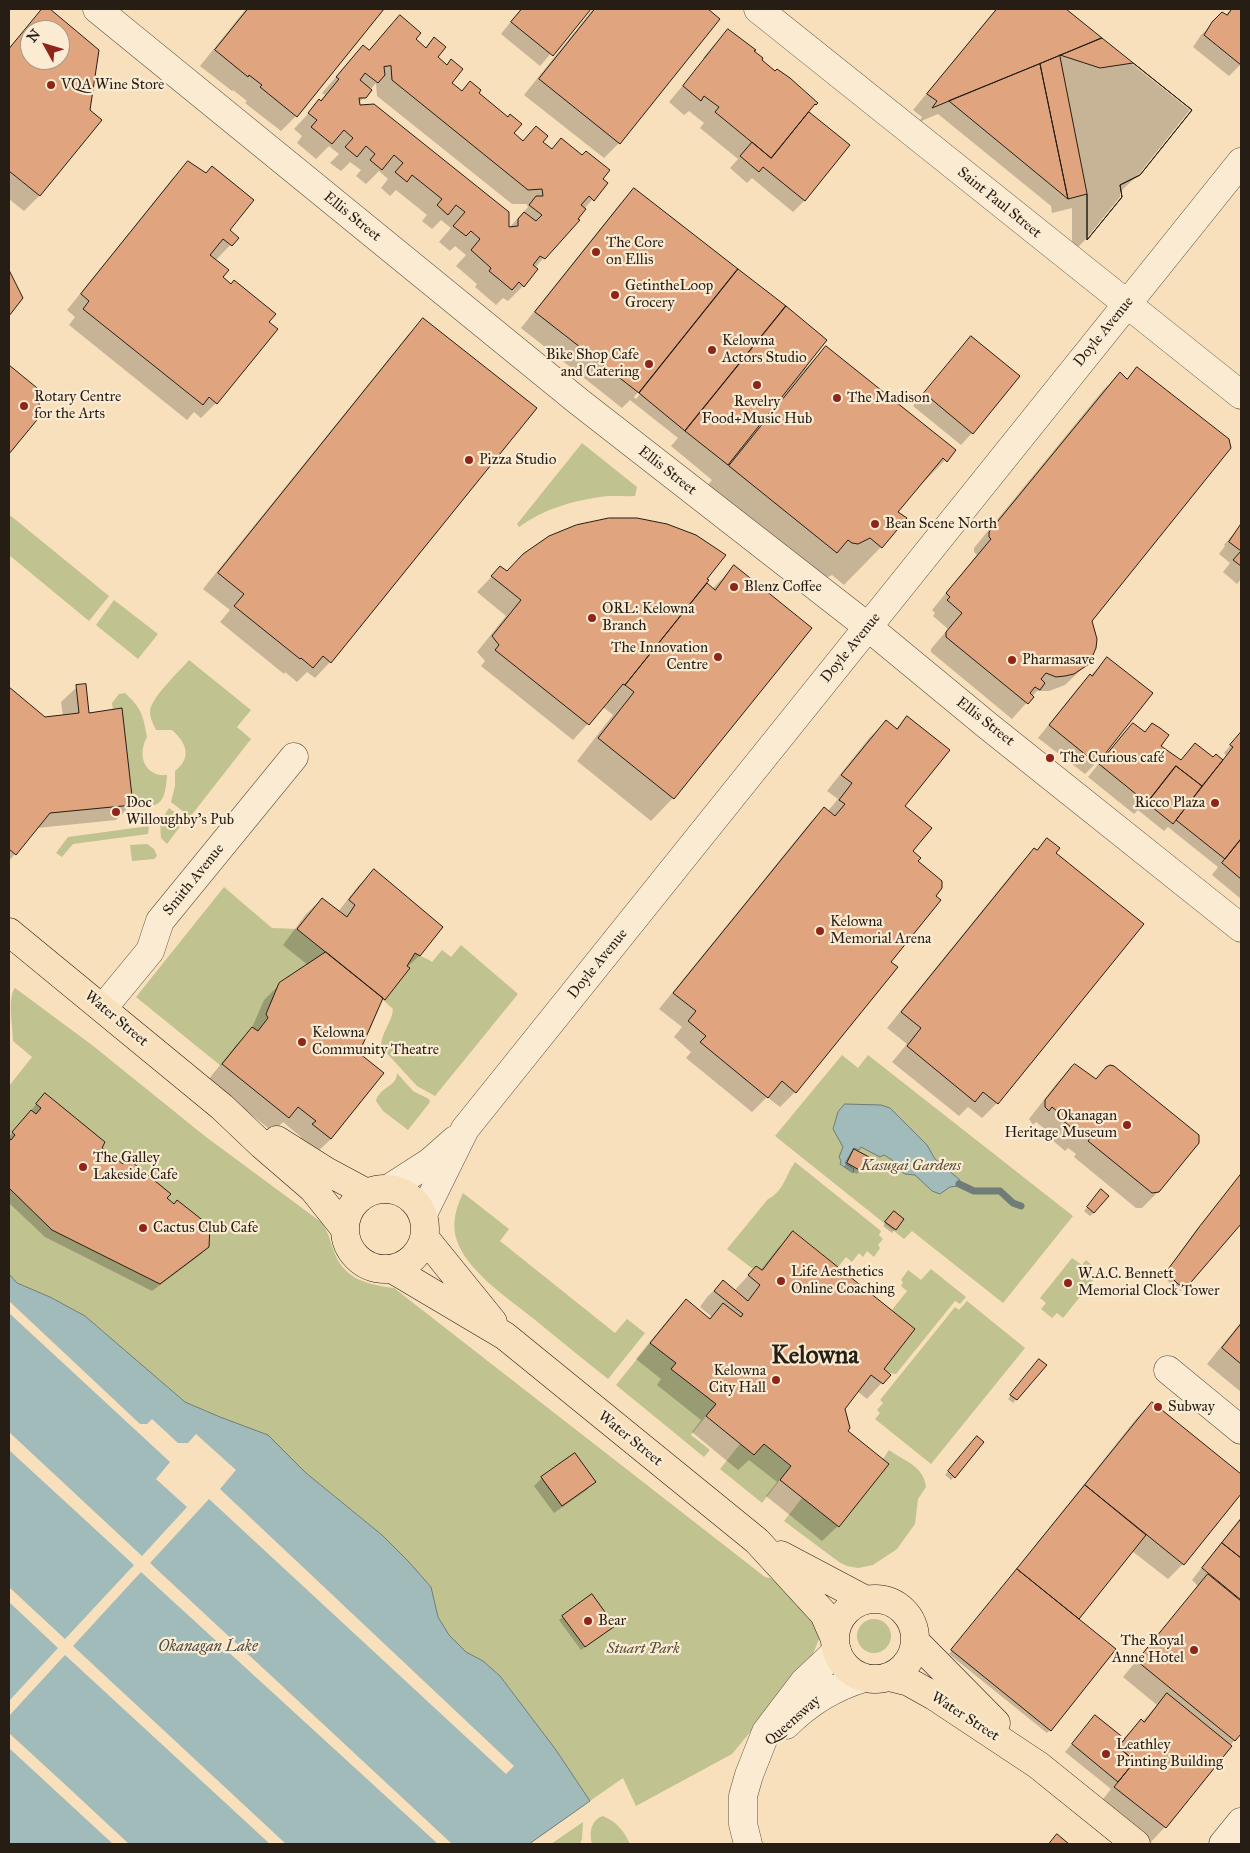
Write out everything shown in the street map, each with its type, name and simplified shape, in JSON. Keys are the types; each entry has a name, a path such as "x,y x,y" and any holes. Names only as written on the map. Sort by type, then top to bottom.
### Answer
{"main road":[{"name":"Water Street","path":"9,932 222,1107 313,1189 345,1230"},
{"name":"Water Street","path":"222,1107 326,1171 378,1191"},
{"path":"398,1190 408,1195 417,1204 424,1226 421,1250 413,1260 403,1266 392,1269 374,1268 359,1260 351,1251 345,1230 346,1218 351,1207 358,1199 378,1191 398,1190"},
{"name":"Water Street","path":"424,1226 505,1336"},
{"name":"Water Street","path":"392,1269 505,1336 757,1541 824,1614 835,1644"},
{"name":"Water Street","path":"757,1541 866,1600"},
{"path":"880,1598 896,1604 908,1615 915,1630 916,1642 913,1654 899,1672 877,1678 852,1673 843,1663 835,1644 838,1622 843,1615 853,1605 866,1600 880,1598"},
{"name":"Water Street","path":"916,1642 1038,1765"},
{"name":"Water Street","path":"877,1678 909,1682 917,1687 1038,1765 1136,1844"}],"street":[{"name":"Ellis Street","path":"97,9 578,401 868,627 988,726 1241,928"},
{"name":"Saint Paul Street","path":"758,9 1241,395"},
{"name":"Doyle Avenue","path":"378,1191 430,1162 462,1134 1241,162"},
{"name":"Smith Avenue","path":"103,1008 150,951 160,921 294,757"},
{"name":"Doyle Avenue","path":"424,1226 462,1134"},
{"path":"1174,1376 1241,1430"},
{"name":"Queensway","path":"758,1751 766,1732 835,1644"},
{"name":"Queensway","path":"758,1751 795,1716 836,1687 877,1678"},
{"path":"748,1844 743,1824 743,1796 758,1751"},
{"path":"1223,1844 1241,1822"}],"green space":[{"path":"582,443 637,487 635,496 604,496 568,504 547,511 519,527 517,524"},
{"path":"11,516 109,596 89,621 9,555 9,518"},
{"path":"114,600 158,634 138,659 96,625"},
{"path":"189,660 251,710 237,727 251,739 190,817 171,802 175,786 175,771 184,761 184,745 172,730 156,730 150,711 161,691"},
{"path":"125,693 138,708 143,718 147,737 143,751 145,764 148,769 159,775 167,775 163,798 156,805 133,805 122,709 113,710 112,703 119,694"},
{"path":"169,808 185,820 167,844 161,838 160,822"},
{"path":"149,826 148,834 73,844 62,857 56,853 68,837"},
{"path":"147,844 154,849 157,856 154,859 132,861 130,845"},
{"path":"224,887 272,928 297,929 326,952 279,983 266,1014 268,1018 258,1031 252,1027 221,1066 136,997"},
{"path":"461,945 518,994 435,1096 417,1086 381,1047 381,1042 391,1019 393,1009 382,999 386,999 410,968 407,966 415,953 432,962 442,950 451,957"},
{"name":"Stuart Park","path":"15,988 92,1045 206,1137 321,1222 328,1233 339,1263 345,1270 367,1283 394,1288 765,1577 779,1580 814,1612 819,1639 811,1659 732,1754 636,1806 623,1778 590,1801 556,1750 500,1676 483,1661 466,1652 449,1635 438,1617 431,1587 382,1535 306,1473 268,1435 185,1402 85,1316 50,1297 17,1283 9,1274 9,1086 32,1057 13,1041 11,999"},
{"name":"Kasugai Gardens","path":"842,1055 858,1068 868,1055 1073,1216 1003,1303 912,1231 904,1239 775,1136"},
{"path":"397,1073 413,1091 429,1099 430,1102 408,1130 383,1111 376,1101 378,1096 394,1081"},
{"path":"795,1162 881,1231 879,1235 883,1239 878,1245 880,1248 874,1257 867,1251 863,1257 859,1253 852,1262 846,1257 838,1267 794,1231 762,1270 756,1266 753,1269 727,1249 768,1199 778,1192"},
{"path":"463,1193 509,1229 500,1241 615,1333 627,1319 645,1333 608,1379 490,1284 470,1263 462,1252 454,1228 456,1210"},
{"path":"1072,1258 1082,1265 1086,1260 1093,1266 1089,1271 1096,1277 1063,1318 1057,1313 1052,1318 1041,1309 1046,1303 1040,1298"},
{"path":"931,1269 966,1297 960,1304 955,1301 896,1374 889,1373 884,1369 915,1329 892,1310 907,1291 901,1286 903,1282 901,1280 908,1270 921,1280"},
{"path":"967,1301 1025,1348 931,1464 875,1419 880,1413 877,1410 883,1403 880,1400 955,1307 959,1310"},
{"path":"650,1343 676,1363 671,1369 716,1404 691,1435 710,1450 704,1457 616,1385"},
{"path":"740,1444 754,1455 764,1444 791,1466 762,1503 720,1469"},
{"path":"889,1450 917,1469 926,1487 918,1499 915,1524 897,1549 873,1565 858,1568 847,1566 784,1521 802,1498 839,1527 889,1464 883,1459"},
{"path":"874,1619 881,1620 886,1624 890,1629 890,1643 886,1648 881,1652 874,1653 867,1652 862,1648 858,1643 857,1636 858,1629 862,1624 867,1620"},
{"path":"603,1816 620,1827 630,1844 592,1844 593,1823"},
{"path":"583,1822 580,1844 551,1844"}],"water":[{"path":"845,1104 881,1105 890,1108 927,1145 935,1159 960,1180 958,1186 950,1187 940,1194 932,1191 915,1175 905,1174 896,1168 892,1160 884,1155 880,1157 861,1147 859,1150 854,1148 845,1163 854,1169 853,1173 840,1164 839,1157 843,1147 833,1129 838,1112"},
{"name":"Okanagan Lake","path":"9,1274 17,1283 50,1297 85,1316 185,1402 268,1435 306,1473 382,1535 431,1587 438,1617 449,1635 466,1652 483,1661 500,1676 556,1750 590,1801 529,1844 9,1844"}],"pier":[{"path":"9,1301 140,1424 147,1424 152,1419 178,1443 188,1443 196,1434 236,1470 220,1489 514,1766 506,1774 209,1499 150,1563 452,1844 438,1844 141,1572 73,1646 286,1844 270,1844 65,1655 9,1716 9,1701 58,1648 9,1602 9,1587 65,1639 134,1565 9,1450 9,1432 142,1556 187,1507 156,1479 170,1462 9,1313"},
{"path":"9,1733 129,1844 113,1844 9,1748"}],"building":[{"name":"VQA Wine Store","path":"42,9 50,9 63,20 33,20"},
{"path":"248,9 384,9 297,117 260,87 262,85 249,75 248,77 215,50"},
{"path":"522,9 591,9 553,56 511,22"},
{"path":"595,9 708,9 720,19 620,144 539,79"},
{"path":"997,9 1066,9 1102,38 932,108 937,101 927,94"},
{"path":"1232,9 1241,9 1241,65 1204,35 1212,22 1222,12 1227,15"},
{"path":"400,15 421,33 416,39 426,48 434,37 446,47 438,57 447,65 451,59 463,69 452,83 462,91 470,81 481,90 479,93 508,117 510,114 522,124 514,133 523,141 536,126 548,136 543,142 552,149 561,138 582,155 586,151 610,170 603,179 608,183 594,201 589,196 581,205 586,209 578,219 580,220 545,259 540,256 533,265 538,269 524,287 519,282 512,290 489,271 491,268 471,250 480,239 471,231 466,236 453,226 465,212 456,205 448,215 437,205 442,199 412,175 407,182 395,172 403,163 394,155 382,170 370,160 375,154 366,146 357,157 345,147 353,138 344,130 332,144 311,127 317,120 308,113 319,99 321,101 339,79 336,77 363,45 369,50","holes":["391,66 392,80 528,190 542,189 543,196 536,196 529,205 542,215 536,221 524,212 518,219 518,226 509,227 509,212 374,104 360,105 359,98 366,98 372,90 360,80 365,73 378,83 385,75 384,67"]},
{"name":"VQA Wine Store","path":"70,26 99,50 90,110 102,120 40,196 9,171 9,49 20,36 20,70 70,70"},
{"path":"728,29 756,50 754,51 763,58 762,60 775,71 777,69 790,78 818,103 815,104 771,158 715,112 719,107 704,96 701,101 683,86"},
{"path":"1102,38 1192,110 1140,175 1120,185 1122,197 1087,240 1087,194 1068,199 1040,64"},
{"path":"1060,55 1100,68 1133,63 1192,110 1140,175 1120,185 1122,197 1087,240 1087,194"},
{"path":"1040,64 1068,199 949,101"},
{"path":"809,112 850,145 805,201 763,167 759,172 740,156 752,142 771,158"},
{"path":"188,161 206,173 212,166 254,200 230,230 239,238 232,246 223,239 210,255 229,270 223,277 231,284 234,280 276,314 269,322 278,329 217,404 209,397 203,405 83,309 89,301 81,294"},
{"path":"634,188 738,269 639,393 535,312"},
{"name":"Kelowna Actors Studio","path":"738,269 786,306 685,431 639,393"},
{"path":"9,270 23,298 9,316"},
{"name":"Revelry Food+Music Hub","path":"786,306 827,340 728,465 685,431"},
{"path":"423,318 537,408 331,663 323,656 313,668 234,606 244,594 218,573"},
{"path":"971,336 1020,376 973,434 924,393"},
{"name":"The Madison","path":"826,346 956,450 947,462 943,458 898,512 907,518 882,548 870,538 858,544 848,540 837,553 729,466"},
{"name":"Rotary Centre for the Arts","path":"9,365 42,392 38,398 41,415 9,454"},
{"path":"1137,367 1229,439 1231,448 1092,621 1097,639 1096,648 1089,664 1074,674 1065,676 1056,677 1046,673 1041,679 1045,683 1040,690 1035,687 1030,693 1034,697 1028,704 946,637 946,632 962,613 947,600 950,597 946,593 991,539 989,532 1120,372 1127,379"},
{"name":"ORL: Kelowna Branch","path":"609,518 637,518 667,524 696,535 726,555 707,579 709,580 625,685 623,684 589,725 495,650 499,645 492,636 521,600 491,576 500,566 507,571 523,554 549,536 576,525"},
{"path":"1241,524 1241,551 1229,542"},
{"path":"1241,551 1241,566 1233,560"},
{"name":"The Innovation Centre","path":"734,565 812,628 674,799 598,738 634,692 625,685 707,583 715,590"},
{"path":"1107,657 1153,693 1097,764 1049,725 1090,674 1092,676"},
{"path":"86,684 89,713 122,708 133,805 50,813 16,855 9,849 9,687 45,717 79,713 76,685"},
{"name":"Kelowna Memorial Arena","path":"907,716 950,750 905,806 932,828 913,851 921,858 918,861 942,881 942,888 936,896 941,900 891,962 898,967 796,1093 782,1081 768,1098 700,1042 706,1036 688,1021 696,1011 673,993 824,807 835,816 845,804 839,800 852,783 841,775 886,720 897,729"},
{"path":"1133,723 1145,732 1152,723 1160,728 1169,735 1161,746 1181,760 1195,743 1213,757 1216,754 1223,760 1202,786 1176,766 1147,803 1099,764"},
{"name":"Ricco Plaza","path":"1241,732 1241,839 1225,859 1176,820 1233,747 1230,745"},
{"path":"1176,766 1202,786 1173,824 1147,803"},
{"path":"1047,838 1060,848 1056,853 1144,924 998,1104 983,1092 975,1102 907,1046 921,1028 901,1012 1034,848 1037,850"},
{"path":"1241,839 1241,879 1222,863"},
{"path":"374,869 443,927 420,956 415,953 407,966 410,968 385,1000 297,929 322,898 347,917 355,905 349,900"},
{"name":"Kelowna Community Theatre","path":"326,952 383,998 359,1053 384,1073 331,1139 312,1124 316,1121 298,1107 289,1118 222,1064 252,1027 258,1031 268,1018 266,1014 279,983"},
{"name":"Okanagan Heritage Museum","path":"1075,1064 1096,1079 1106,1067 1114,1066 1199,1135 1199,1143 1159,1192 1152,1193 1088,1141 1090,1138 1084,1133 1082,1136 1057,1116 1059,1113 1052,1107 1049,1111 1045,1107 1045,1100"},
{"path":"45,1093 105,1142 102,1148 123,1164 127,1158 171,1194 167,1198 174,1204 177,1200 210,1226 209,1247 160,1284 52,1230 9,1188 9,1139 11,1140 15,1135 12,1132 31,1110 36,1114 41,1108 36,1104"},
{"path":"854,1149 869,1157 861,1171 847,1163"},
{"path":"1241,1174 1241,1224 1186,1288 1178,1284 1166,1272"},
{"path":"1101,1189 1109,1196 1094,1213 1087,1207"},
{"path":"894,1211 904,1219 896,1230 885,1222"},
{"name":"Kelowna City Hall","path":"793,1231 915,1329 884,1369 891,1375 883,1384 871,1375 845,1409 850,1428 848,1431 889,1464 839,1527 780,1480 791,1466 764,1444 754,1455 706,1416 716,1404 671,1369 676,1363 650,1343 686,1299 710,1319 723,1303 741,1317 743,1314 714,1291 723,1280 748,1301 760,1285 748,1275 756,1266 762,1270"},
{"path":"1241,1324 1241,1364 1222,1348"},
{"path":"1039,1359 1047,1365 1017,1400 1010,1395"},
{"path":"1152,1402 1241,1474 1241,1494 1184,1565 1085,1485"},
{"path":"977,1436 984,1442 955,1478 948,1471"},
{"path":"575,1453 596,1482 562,1506 541,1477"},
{"path":"1085,1485 1146,1535 1079,1619 1017,1569"},
{"path":"1241,1519 1241,1558 1222,1543"},
{"path":"1222,1543 1241,1558 1241,1600 1202,1568"},
{"path":"1017,1569 1116,1649 1051,1731 951,1650"},
{"name":"The Royal Anne Hotel","path":"1208,1574 1241,1601 1241,1734 1235,1741 1137,1661"},
{"path":"592,1594 615,1626 585,1647 562,1616"},
{"path":"1167,1693 1232,1746 1166,1828 1114,1787 1135,1761 1118,1747 1141,1719 1144,1722"},
{"name":"Leathley Printing Building","path":"1095,1715 1125,1739 1118,1747 1135,1761 1118,1782 1072,1744"},
{"path":"1057,1834 1069,1844 1049,1844"}],"waterway":[{"path":"959,1184 974,1191 1000,1191 1013,1203 1021,1206"}],"place":[{"name":"VQA Wine Store","path":"51,85"},
{"name":"The Core on Ellis","path":"596,252"},
{"name":"GetintheLoop Grocery","path":"615,295"},
{"name":"Kelowna Actors Studio","path":"712,350"},
{"name":"Bike Shop Cafe and Catering","path":"649,364"},
{"name":"Revelry Food+Music Hub","path":"757,385"},
{"name":"The Madison","path":"837,398"},
{"name":"Rotary Centre for the Arts","path":"24,406"},
{"name":"Pizza Studio","path":"469,460"},
{"name":"Bean Scene North","path":"875,524"},
{"name":"Blenz Coffee","path":"734,587"},
{"name":"ORL: Kelowna Branch","path":"592,618"},
{"name":"The Innovation Centre","path":"718,657"},
{"name":"Pharmasave","path":"1012,660"},
{"name":"The Curious café","path":"1050,758"},
{"name":"Ricco Plaza","path":"1215,803"},
{"name":"Doc Willoughby's Pub","path":"116,812"},
{"name":"Kelowna Memorial Arena","path":"820,931"},
{"name":"Kelowna Community Theatre","path":"302,1042"},
{"name":"Okanagan Heritage Museum","path":"1127,1125"},
{"name":"The Galley Lakeside Cafe","path":"83,1167"},
{"name":"Cactus Club Cafe","path":"143,1228"},
{"name":"Life Aesthetics Online Coaching","path":"781,1281"},
{"name":"W.A.C. Bennett Memorial Clock Tower","path":"1068,1283"},
{"name":"Kelowna City Hall","path":"776,1380"},
{"name":"Subway","path":"1158,1407"},
{"name":"Bear","path":"588,1621"},
{"name":"The Royal Anne Hotel","path":"1194,1650"},
{"name":"Leathley Printing Building","path":"1106,1754"}],"district":[{"name":"Kelowna","path":"815,1357"}]}
